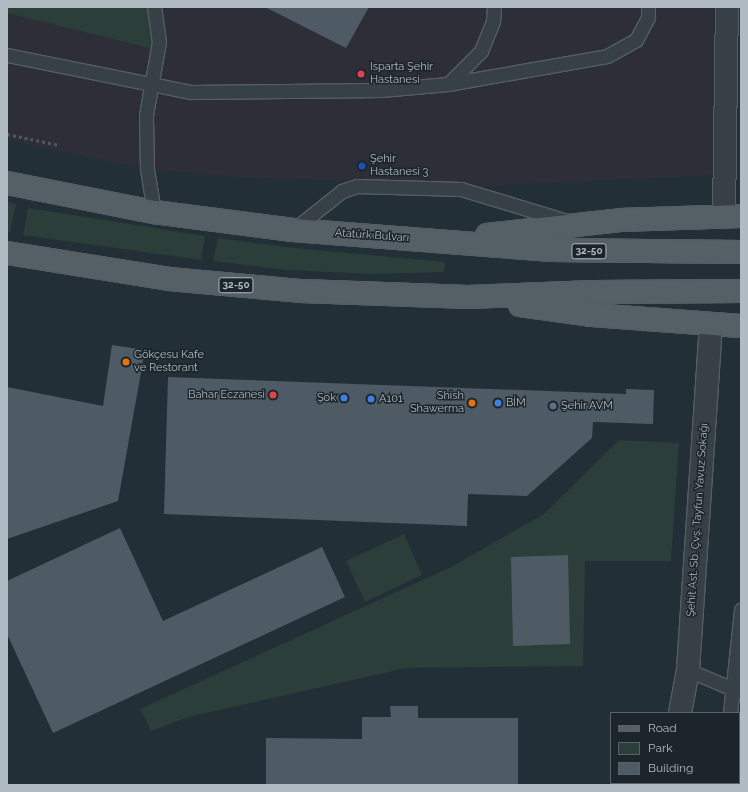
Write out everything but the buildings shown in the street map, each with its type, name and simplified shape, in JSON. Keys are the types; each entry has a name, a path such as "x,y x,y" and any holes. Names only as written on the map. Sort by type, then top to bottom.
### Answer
{"main road":[{"name":"Atatürk Bulvarı","path":"7,183 154,212 293,230 552,250 741,252"},
{"path":"437,241 620,220 732,216"},
{"name":"32-50","path":"7,253 169,279 302,291 468,297 594,292 741,291"},
{"path":"468,297 592,315 711,326 741,326"}],"street":[{"path":"727,7 732,216"},
{"name":"Şehit Ast. Sb. Çvş. Tayfun Yavuz Sokağı","path":"680,712 688,670 711,326"}],"lane":[{"path":"154,7 159,42 146,115 147,169 154,212"},
{"path":"448,84 481,51 492,22 494,7"},
{"path":"7,55 191,92 381,90 448,84 607,56 636,40 648,17 648,7"},
{"path":"293,230 342,191 357,186 461,189 577,224"},
{"path":"730,712 737,690 741,610"},
{"path":"688,670 737,690"}],"path":[{"path":"7,134 59,145"}],"shaded area":[{"name":"Isparta Şehir Hastanesi","path":"7,7 714,7 715,175 479,186 239,177 147,169 7,140"}],"green space":[{"path":"7,7 154,7 158,50 7,13"},
{"path":"7,202 16,204 10,232 7,232"},
{"path":"28,208 205,236 201,260 23,235"},
{"path":"218,238 294,248 445,262 444,272 371,274 287,270 213,261"},
{"path":"619,440 679,443 671,561 585,561 583,666 406,668 188,717 151,731 140,709 451,567 544,514"},
{"path":"404,534 422,575 365,602 346,561"}],"place":[{"name":"Isparta Şehir Hastanesi","path":"361,74"},
{"name":"Şehir Hastanesi 3","path":"362,166"},
{"name":"Gökçesu Kafe ve Restorant","path":"126,362"},
{"name":"Bahar Eczanesi","path":"273,395"},
{"name":"Şok","path":"344,398"},
{"name":"A101","path":"371,399"},
{"name":"Shish Shawerma","path":"472,403"},
{"name":"BİM","path":"498,403"},
{"name":"Şehir AVM","path":"553,406"}]}
